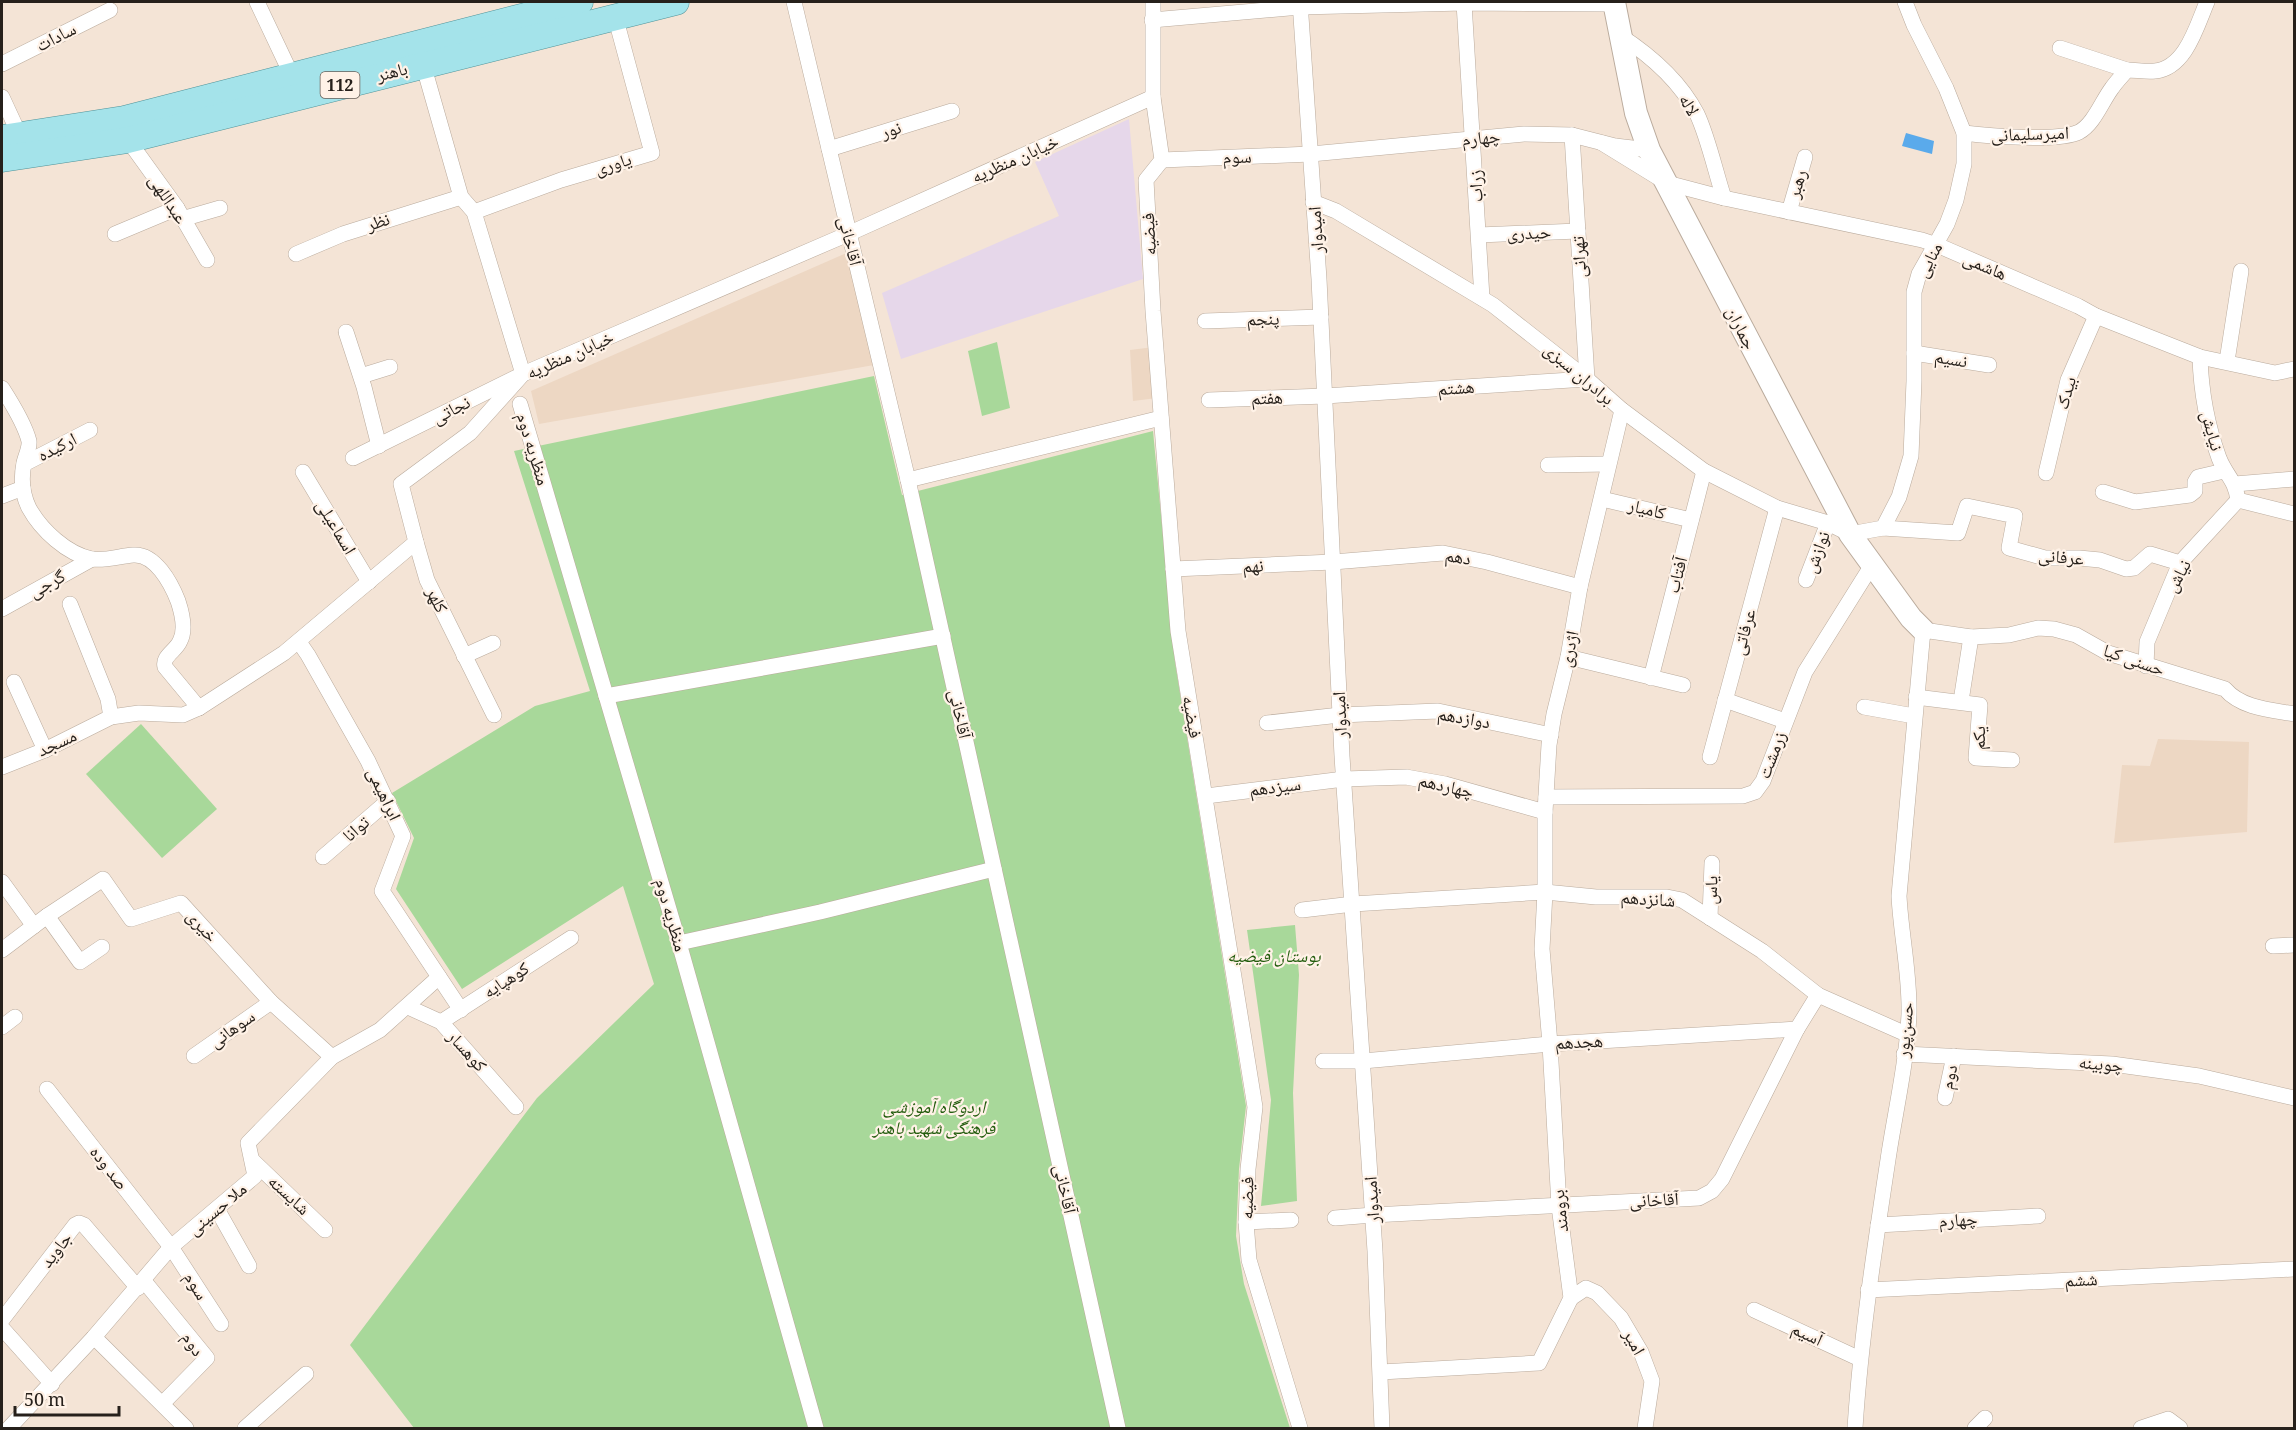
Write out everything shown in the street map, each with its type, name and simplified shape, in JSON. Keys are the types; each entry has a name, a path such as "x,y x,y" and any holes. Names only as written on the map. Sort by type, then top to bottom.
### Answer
{"main road":[{"name":"باهنر","path":"11,137 124,119 580,2"},
{"name":"باهنر","path":"2,159 128,140 676,2"},
{"name":"جماران","path":"1614,3 1636,113 1649,150 1850,534 1923,630"}],"street":[{"path":"257,2 292,76"},
{"name":"آقاخانی","path":"794,2 908,480 1118,1428"},
{"path":"1153,2 1153,97 1162,160"},
{"name":"منایی","path":"1883,528 1899,496 1911,456 1914,292 1919,274 1937,245 1956,200 1964,164 1964,133 1946,88 1905,2"},
{"path":"2060,48 2127,70 2154,71 2172,64 2181,56 2207,2"},
{"name":"زراب","path":"1464,3 1482,298"},
{"path":"1152,20 1300,4 1614,3"},
{"name":"امیدوار","path":"1300,4 1321,317 1340,716 1373,1215 1382,1428"},
{"name":"سادات","path":"2,64 110,10"},
{"name":"یاوری","path":"474,212 561,180 652,153 615,16"},
{"name":"لاله","path":"1619,35 1643,50 1679,87 1697,115 1724,198"},
{"path":"423,64 461,197 474,212 523,374"},
{"name":"امیرسلیمانی","path":"1964,133 1997,137 2063,135 2079,132 2093,118 2112,88 2127,70"},
{"name":"خیابان منظریه","path":"416,542 401,484 470,433 523,374 848,234 1153,97"},
{"path":"2,98 11,137"},
{"name":"نور","path":"829,150 952,111"},
{"name":"چهارم","path":"1311,154 1524,134 1572,135 1649,150"},
{"name":"تهرانی","path":"1572,135 1587,379"},
{"name":"عبداللهی","path":"128,140 179,214 207,260"},
{"name":"هاشمی","path":"1602,142 1667,183 1724,198 1937,245 2096,316 2200,357 2228,361 2275,373 2295,369"},
{"name":"سوم","path":"1162,160 1311,154"},
{"name":"رهبر","path":"1789,212 1805,157"},
{"name":"فیضیه","path":"1162,160 1146,180 1161,418 1178,631 1255,1107 1248,1169 1246,1222 1249,1260 1299,1428"},
{"name":"نظر","path":"296,254 343,234 461,197"},
{"name":"برادران سبزی","path":"1313,202 1336,211 1482,298 1587,379 1622,410 1704,471 1778,508 1828,523 1850,534"},
{"path":"114,234 179,214 220,208"},
{"name":"حیدری","path":"1479,235 1578,231"},
{"path":"2228,361 2241,271"},
{"name":"بیدک","path":"2046,473 2068,380 2096,316"},
{"name":"پنجم","path":"1205,321 1321,317"},
{"path":"346,332 361,376 379,446"},
{"name":"نسیم","path":"1914,353 1989,365"},
{"name":"نیایش","path":"2200,357 2200,378 2210,433 2224,471 2235,484 2238,500"},
{"path":"361,376 390,367"},
{"name":"نجاتی","path":"353,458 523,374"},
{"name":"هشتم","path":"1325,396 1587,379"},
{"path":"2,388 11,402 29,443 22,483 29,507 46,531 72,552 92,559 136,554 150,559 160,568 177,599 183,631 181,640 166,658 165,668 199,708"},
{"name":"هفتم","path":"1209,400 1325,396"},
{"name":"منظریه دوم","path":"520,404 679,942 816,1428"},
{"name":"اژدری","path":"1545,892 1545,804 1551,735 1580,587 1622,410"},
{"path":"908,480 1161,418"},
{"name":"ارکیده","path":"24,464 90,430"},
{"path":"1548,465 1608,464"},
{"name":"آفتاب","path":"1651,678 1704,471"},
{"path":"2103,492 2135,502 2190,495 2195,492 2195,482 2198,477 2224,471"},
{"name":"اسماعیلی","path":"303,472 369,582"},
{"path":"2235,484 2295,479"},
{"path":"2,496 23,488"},
{"name":"کامیار","path":"1602,499 1691,520"},
{"path":"2238,500 2295,514"},
{"name":"نیاش","path":"2146,666 2147,642 2180,563 2238,500"},
{"name":"عرفانی","path":"1850,534 1883,528 1958,533 1967,506 2015,516 2009,548 2033,555 2100,560 2126,569 2134,568 2150,554 2180,563"},
{"name":"عرفاتی","path":"1710,757 1778,508"},
{"name":"نوازش","path":"1806,580 1828,523"},
{"path":"70,604 108,699 111,717 140,713 183,715 199,708 299,642 416,542"},
{"name":"کلهر","path":"416,542 427,580 494,715"},
{"name":"دهم","path":"1333,562 1443,553 1487,562 1580,587"},
{"name":"گرجی","path":"2,609 92,559"},
{"name":"نهم","path":"1173,569 1333,562"},
{"name":"زرمشت","path":"1545,804 1743,796 1755,792 1763,781 1805,672 1872,565"},
{"name":"حسنی کیا","path":"1923,630 1971,637 2009,635 2038,628 2054,628 2076,635 2108,653 2225,689 2233,698 2260,708 2295,714"},
{"name":"حسن‌پور","path":"1855,1428 1868,1290 1906,1034 1908,1000 1899,896 1923,630"},
{"path":"606,696 943,636"},
{"name":"یکم","path":"1961,701 1971,637"},
{"name":"ابراهیمی","path":"299,642 368,761 403,836 382,891 461,1010"},
{"path":"464,656 493,643"},
{"path":"1568,657 1683,685"},
{"path":"14,682 45,750"},
{"name":"یکم","path":"1916,697 1980,705 1976,758 2012,760"},
{"path":"1725,700 1785,721"},
{"path":"1864,707 1914,716"},
{"name":"دوازدهم","path":"1267,723 1340,716 1438,711 1551,735"},
{"name":"مسجد","path":"2,767 45,750 111,717"},
{"name":"چهاردهم","path":"1344,779 1406,777 1545,804"},
{"name":"سیزدهم","path":"1206,795 1344,779"},
{"name":"توانا","path":"323,857 388,801"},
{"name":"یاس","path":"1710,918 1712,863"},
{"path":"679,942 820,912 994,869"},
{"name":"خیری","path":"2,950 47,916 103,879 131,919 181,903 271,1002 332,1057"},
{"path":"2,882 34,926"},
{"name":"شانزدهم","path":"1302,910 1353,904 1545,892 1596,897 1667,897 1682,900 1762,951 1818,995 1906,1034"},
{"name":"برومند","path":"1545,892 1542,948 1550,1044 1558,1206 1571,1298"},
{"path":"47,916 80,962 102,947"},
{"name":"کوهپایه","path":"441,1022 571,938"},
{"path":"2274,946 2295,945"},
{"name":"ملا حسینی","path":"9,1428 141,1285 171,1247 255,1176 248,1143 332,1057 380,1030 439,977"},
{"name":"آقاخانی","path":"1335,1218 1699,1198 1712,1191 1722,1179 1797,1029 1818,995"},
{"name":"سوهانی","path":"194,1056 271,1002"},
{"name":"کوهسار","path":"408,1007 441,1022 516,1107"},
{"path":"2,1027 15,1017"},
{"name":"هجدهم","path":"1323,1061 1363,1061 1550,1044 1797,1029"},
{"name":"چوبینه","path":"1904,1054 2112,1064 2199,1076 2295,1098"},
{"name":"دوم","path":"1945,1098 1954,1056"},
{"name":"صد وده","path":"47,1089 171,1247"},
{"name":"شایسته","path":"253,1161 325,1230"},
{"path":"217,1209 249,1266"},
{"name":"چهارم","path":"1878,1225 2038,1216"},
{"path":"1246,1222 1291,1220"},
{"name":"جاوید","path":"2,1320 75,1225 79,1223 84,1225 141,1285"},
{"name":"سوم","path":"171,1247 220,1324"},
{"name":"ششم","path":"1868,1290 2295,1269"},
{"name":"دوم","path":"141,1285 207,1358 162,1404"},
{"name":"امیر","path":"1571,1298 1586,1288 1597,1293 1621,1318 1641,1352 1652,1381 1645,1428"},
{"path":"1381,1372 1539,1363 1571,1298"},
{"name":"آسیم","path":"1754,1310 1860,1359"},
{"path":"2,1328 52,1384"},
{"path":"94,1337 186,1428"},
{"path":"245,1428 306,1374"},
{"path":"2141,1428 2168,1419 2180,1428"}],"shaded area":[{"path":"1129,119 1143,279 901,359 882,293 1059,216 1035,162"},
{"path":"851,251 874,365 539,424 531,391"},
{"path":"1154,347 1157,398 1133,401 1130,350"},
{"path":"2158,739 2249,742 2247,832 2114,843 2122,765 2150,766"}],"green space":[{"path":"997,342 1010,408 982,416 968,351"},
{"name":"اردوگاه آموزشی فرهنگی شهید باهنر","path":"874,376 902,495 1153,431 1175,662 1246,1106 1239,1169 1236,1236 1244,1284 1290,1428 414,1428 350,1345 537,1098 654,984 623,886 462,989 396,889 414,838 392,793 535,706 590,691 514,451"},
{"path":"141,724 217,809 162,858 86,774"},
{"name":"بوستان فیضیه","path":"1295,925 1299,975 1293,1093 1297,1201 1261,1206 1271,1100 1247,930"}],"water":[{"path":"1906,133 1934,141 1932,154 1902,146"}]}
